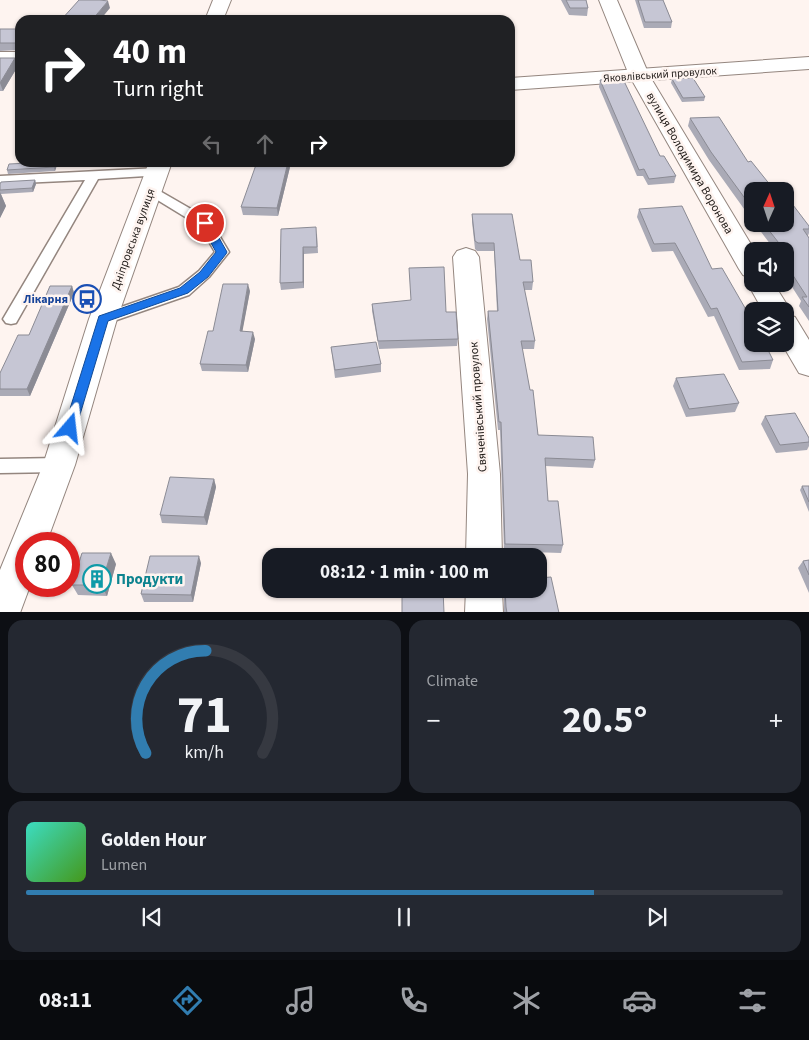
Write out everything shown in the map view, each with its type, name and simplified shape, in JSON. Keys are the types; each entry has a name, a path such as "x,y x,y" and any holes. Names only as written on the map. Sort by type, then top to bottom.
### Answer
{"main road":[{"path":"216,15 222,0"},
{"name":"вулиця Володимира Воронова","path":"608,0 639,75 744,255"},
{"path":"0,58 15,58"},
{"name":"Яковлівський провулок","path":"515,84 809,63"},
{"name":"Дніпровська вулиця","path":"33,532 59,465 103,319 157,175"},
{"name":"Свяченівський провулок","path":"466,258 484,474 484,548"},
{"path":"794,339 809,365"},
{"path":"1,612 15,577"},
{"path":"484,598 484,612"}],"lane":[{"path":"0,180 157,175 205,223 222,252 204,274 184,291 103,319"},
{"path":"11,318 93,176"},
{"path":"0,466 59,465"}],"building":[{"path":"79,0 108,1 96,15 66,15"},
{"path":"566,0 586,0 588,8 570,8"},
{"path":"638,0 663,0 672,22 645,22"},
{"path":"0,29 15,29 15,43 0,43"},
{"path":"0,58 15,58 0,83"},
{"path":"693,78 705,97 683,98 672,79"},
{"path":"623,79 660,156 664,156 676,176 649,179 644,169 639,170 600,80"},
{"path":"719,117 748,162 751,161 768,182 744,182 744,197 711,152 690,118"},
{"path":"9,164 15,164 15,167 54,167 7,170"},
{"path":"255,167 287,167 277,208 241,207"},
{"path":"35,180 32,188 0,190 1,182"},
{"path":"682,206 712,269 722,268 744,306 744,352 769,352 773,360 742,362 717,308 711,309 675,243 654,244 639,209"},
{"path":"794,206 809,226 809,229 803,229 809,238 809,307 802,297 807,297 794,277 794,242 778,242 770,232 794,232"},
{"path":"472,214 512,214 520,260 531,260 533,282 523,282 535,341 521,341 530,390 533,390 538,435 593,437 595,460 545,458 548,501 558,501 563,545 505,544 501,422 499,422 488,311 498,311 494,243 478,243 475,241"},
{"path":"316,227 317,247 303,247 303,282 280,283 281,229"},
{"path":"444,267 446,312 456,312 458,339 378,341 372,304 411,300 409,268"},
{"path":"223,284 248,284 240,331 253,332 246,365 200,364 208,331 213,331"},
{"path":"50,286 72,286 27,389 0,389 0,373 18,335 29,335"},
{"path":"376,342 381,364 335,370 331,347"},
{"path":"724,374 739,403 689,409 676,378"},
{"path":"795,413 809,438 809,442 780,445 765,416"},
{"path":"170,477 214,479 204,517 160,515"},
{"path":"802,486 809,486 809,502"},
{"path":"82,553 111,553 101,585 80,585 80,559"},
{"path":"150,556 199,556 191,595 141,594"},
{"path":"809,560 809,575 803,561"},
{"path":"547,577 551,577 559,612 507,612 506,598 547,598"},
{"path":"402,598 443,598 444,612 402,612"}],"place":[{"name":"Лікарня","path":"87,299"},
{"name":"Продукти","path":"97,579"}],"route":[{"path":"70,428 103,319 184,291 204,274 222,252 205,223"}]}
